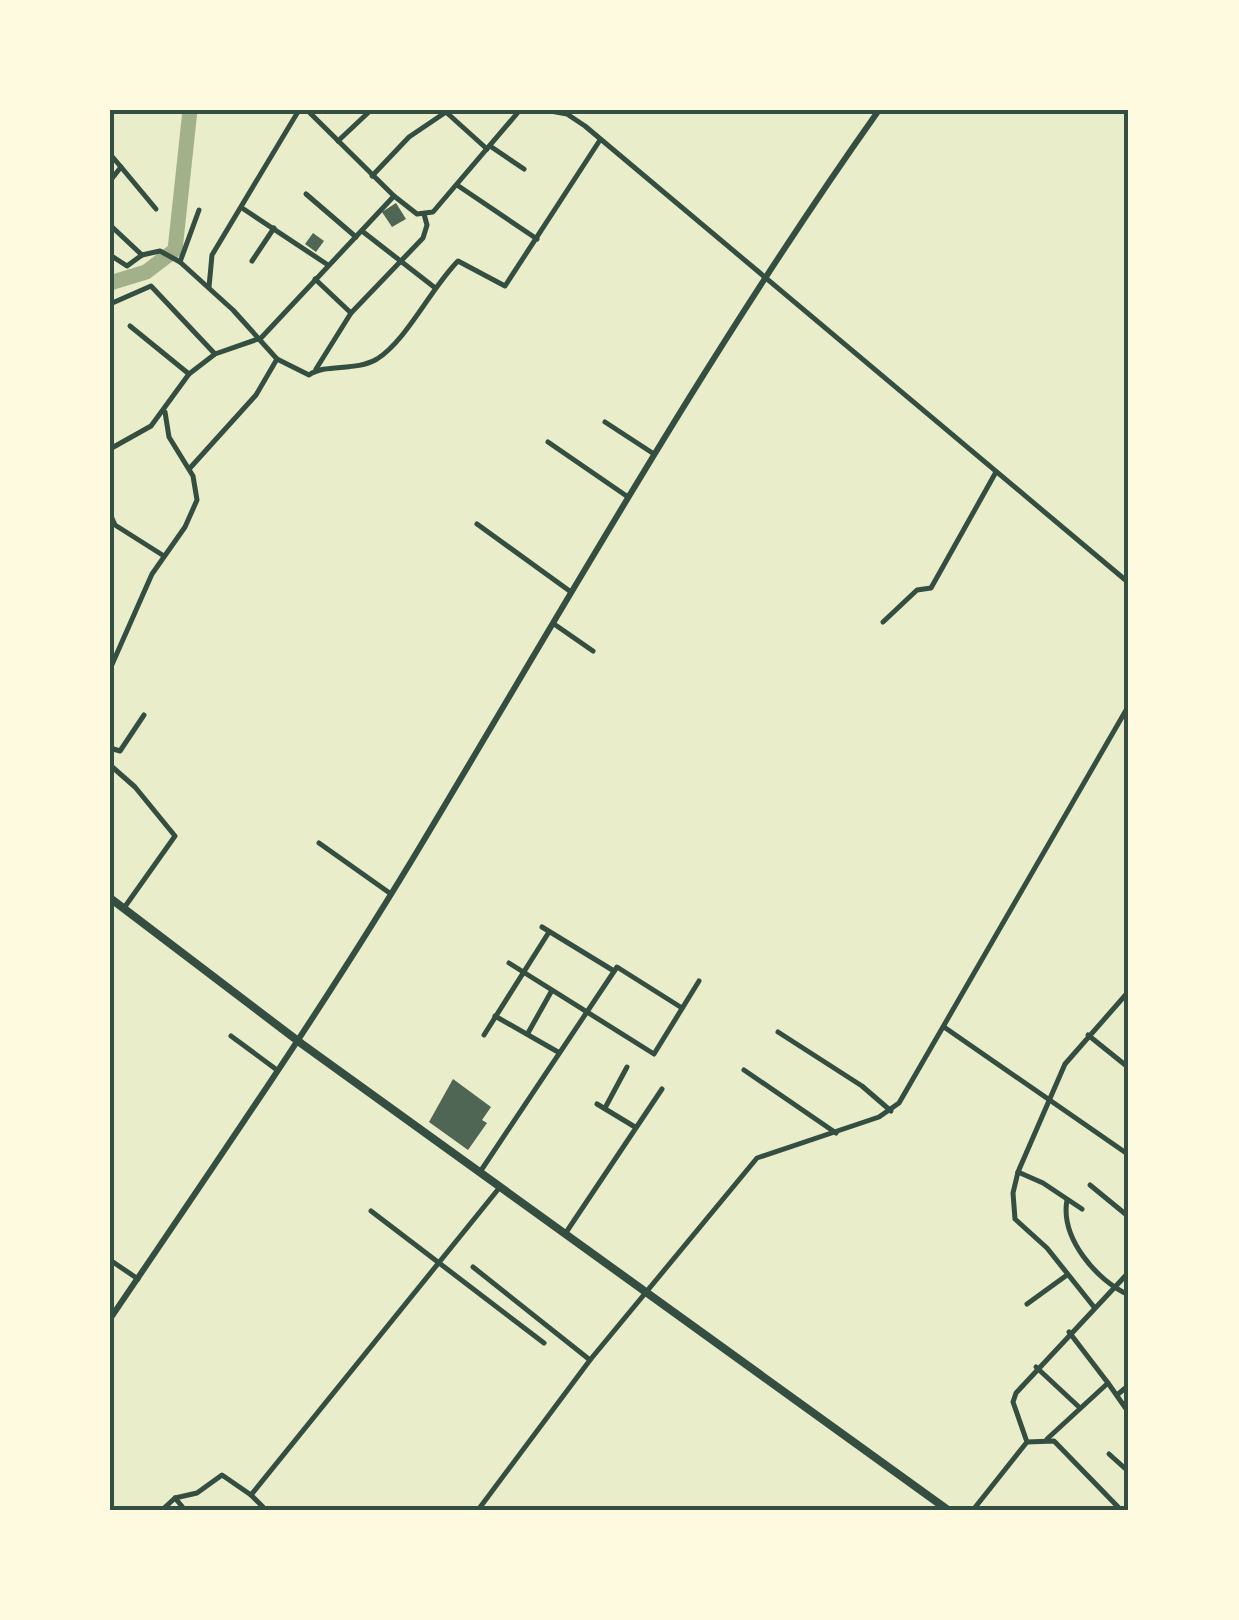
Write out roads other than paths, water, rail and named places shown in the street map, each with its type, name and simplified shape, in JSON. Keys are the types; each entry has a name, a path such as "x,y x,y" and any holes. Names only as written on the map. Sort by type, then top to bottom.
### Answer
{"highway":[{"path":"110,898 298,1041 948,1510"}],"main road":[{"path":"110,1320 298,1041 391,894 762,276 879,110"}],"street":[{"path":"208,288 209,260 299,110"},
{"path":"307,110 394,196 424,214 433,212 458,186 520,110"},
{"path":"338,140 371,110"},
{"path":"545,110 568,112 1129,582"},
{"path":"372,176 409,137 446,111 488,148 524,169"},
{"path":"316,369 350,368 377,358 458,260 506,286 600,140"},
{"path":"110,154 156,208"},
{"path":"110,182 122,167"},
{"path":"458,186 536,239"},
{"path":"306,194 356,237"},
{"path":"112,444 143,432 164,410 188,374 215,354 261,338 394,196"},
{"path":"242,208 328,265"},
{"path":"178,261 198,210"},
{"path":"110,255 127,266 142,255 165,252 261,338 277,358 304,374 313,374 351,313 423,238 427,225 424,214"},
{"path":"110,225 142,255"},
{"path":"252,261 274,228"},
{"path":"362,231 434,287"},
{"path":"315,279 351,313"},
{"path":"110,304 150,286 215,354"},
{"path":"130,326 188,374"},
{"path":"190,468 256,394 277,358"},
{"path":"110,670 164,556 197,500 190,468 169,437 164,410"},
{"path":"605,422 654,454"},
{"path":"548,442 628,497"},
{"path":"883,622 916,590 931,588 996,472"},
{"path":"110,514 115,524 164,556"},
{"path":"110,532 115,524"},
{"path":"476,524 571,592"},
{"path":"554,624 594,651"},
{"path":"478,1510 590,1360 757,1158 836,1134 891,1111 1129,705"},
{"path":"110,748 120,752 144,715"},
{"path":"110,765 136,787 175,836 124,908"},
{"path":"319,843 391,894"},
{"path":"542,927 614,971"},
{"path":"484,1034 549,932"},
{"path":"508,963 654,1054 699,981"},
{"path":"480,1172 617,967 682,1008"},
{"path":"1094,1307 1047,1248 1015,1219 1013,1193 1046,1100 1064,1064 1129,991"},
{"path":"528,1033 552,992"},
{"path":"495,1016 559,1052"},
{"path":"944,1026 1129,1155"},
{"path":"778,1032 862,1086 891,1111"},
{"path":"1088,1035 1129,1068"},
{"path":"230,1036 277,1070"},
{"path":"606,1108 626,1067"},
{"path":"744,1070 836,1134"},
{"path":"565,1234 662,1089"},
{"path":"597,1104 635,1128"},
{"path":"1018,1172 1044,1182 1082,1209"},
{"path":"1090,1185 1129,1217"},
{"path":"251,1495 500,1187"},
{"path":"1067,1200 1067,1218 1077,1244 1113,1288 1129,1294"},
{"path":"371,1212 544,1344"},
{"path":"110,1260 138,1279"},
{"path":"473,1267 590,1360"},
{"path":"1027,1442 1014,1402 1036,1367 1129,1272"},
{"path":"1028,1304 1067,1275"},
{"path":"485,1298 504,1279"},
{"path":"1069,1331 1129,1413"},
{"path":"1036,1367 1079,1407"},
{"path":"973,1510 1027,1442 1048,1439 1108,1383"},
{"path":"1117,1395 1129,1385"},
{"path":"1048,1439 1081,1464 1091,1483 1121,1510"},
{"path":"1109,1454 1129,1472"},
{"path":"162,1510 175,1498 197,1493 225,1475 266,1510"},
{"path":"175,1498 184,1510"},
{"path":"1108,1510 1114,1504"}],"waterway":[{"path":"110,283 146,272 175,250 190,110"}]}
